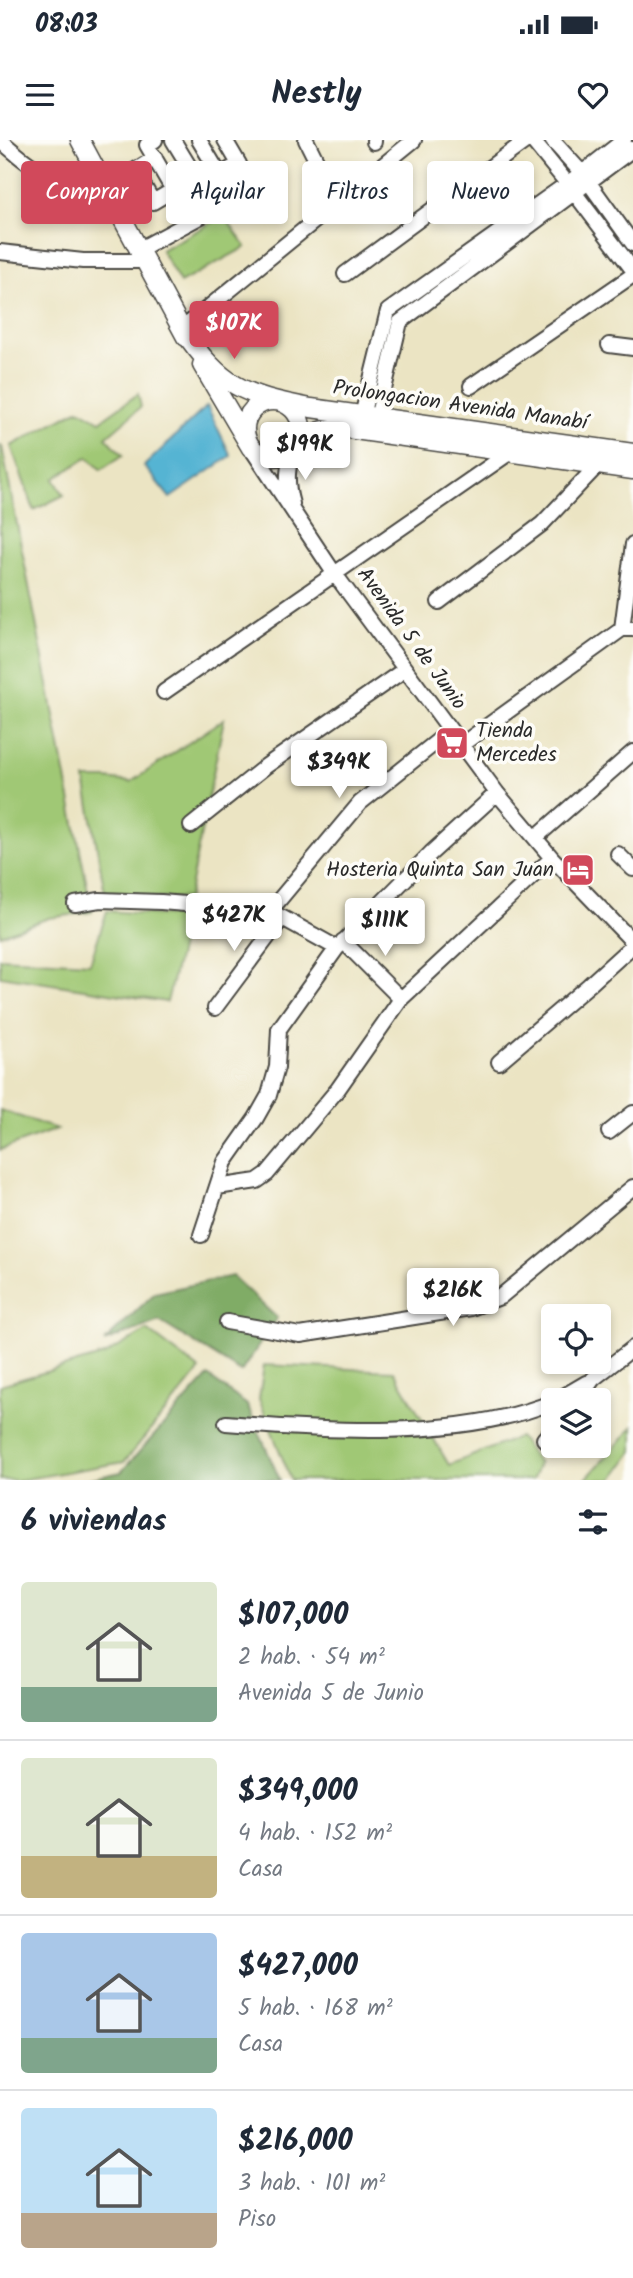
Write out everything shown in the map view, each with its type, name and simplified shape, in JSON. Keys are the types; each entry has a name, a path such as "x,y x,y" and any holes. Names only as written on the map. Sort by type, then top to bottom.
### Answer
{"main road":[{"path":"80,140 90,161"},
{"path":"124,224 249,445 262,455 274,457 287,454 296,445 300,433 299,420 292,409 278,402 268,401 247,416 244,429 249,445"},
{"name":"Prolongacion Avenida Manabí","path":"182,329 206,362 224,377 245,391 278,402 509,453 599,457 633,453"},
{"name":"Prolongacion Avenida Manabí","path":"296,445 324,429 368,424 599,457 633,470"}],"street":[{"path":"0,140 26,161"},
{"path":"155,140 148,145 166,178"},
{"path":"173,140 185,161"},
{"path":"199,140 212,161"},
{"path":"225,140 237,161"},
{"path":"306,140 316,161"},
{"path":"388,161 414,140"},
{"path":"345,274 529,140 571,188 633,272 471,386"},
{"path":"552,140 585,178 633,244"},
{"path":"585,178 624,140"},
{"path":"368,424 400,322 571,188 633,149"},
{"path":"150,161 155,158"},
{"path":"0,252 83,261 141,256 190,224"},
{"path":"182,329 310,224"},
{"path":"609,345 633,348"},
{"name":"Avenida 5 de Junio","path":"249,445 334,573 497,793 552,858 633,943"},
{"path":"295,516 287,471 296,445"},
{"path":"164,692 509,453"},
{"path":"439,602 542,524 599,457"},
{"path":"461,744 628,629 633,544"},
{"path":"191,826 266,766 404,670"},
{"path":"215,1008 276,914 360,803 450,731"},
{"path":"535,838 633,752"},
{"path":"201,1235 225,1162 269,1095 277,1067 279,1029 340,945 431,853 497,793"},
{"path":"618,854 633,869"},
{"path":"217,1186 257,1181 267,1174 338,1089 401,999 552,858"},
{"path":"75,904 100,900 161,902 276,914 340,945 401,999"},
{"path":"499,1062 589,985 633,943"},
{"path":"609,1132 633,1113"},
{"path":"227,1322 300,1335 488,1303 500,1297 633,1187"},
{"path":"577,1388 633,1348"},
{"path":"587,1388 593,1379"},
{"path":"226,1423 363,1429 459,1425 494,1420 541,1405"}],"green space":[{"path":"209,224 230,224 246,247 180,283 161,250"},
{"path":"138,394 141,407 106,437 123,455 101,470 88,457 54,479 64,495 34,510 11,446 79,409 100,421"},
{"path":"0,446 92,912 49,918 0,935"},
{"path":"224,719 188,898 106,899 85,779 131,782"},
{"path":"107,911 188,917 167,1002 0,976 0,958 90,963"},
{"path":"0,1110 57,1129 0,1150"},
{"path":"232,1276 277,1318 241,1372 159,1321 104,1342 155,1293"},
{"path":"147,1330 200,1370 124,1462 20,1480 0,1480 0,1385 105,1355"},
{"path":"264,1365 394,1371 449,1465 519,1437 539,1464 532,1480 291,1480 259,1399"},
{"path":"208,1376 247,1405 280,1480 84,1480 121,1472"},
{"path":"633,1427 633,1451 612,1480 585,1480 605,1458 611,1458 611,1451"}],"water":[{"path":"207,406 231,456 170,498 144,466"}],"place":[{"name":"Tienda Mercedes","path":"452,743"},
{"name":"Hosteria Quinta San Juan","path":"578,870"}]}
